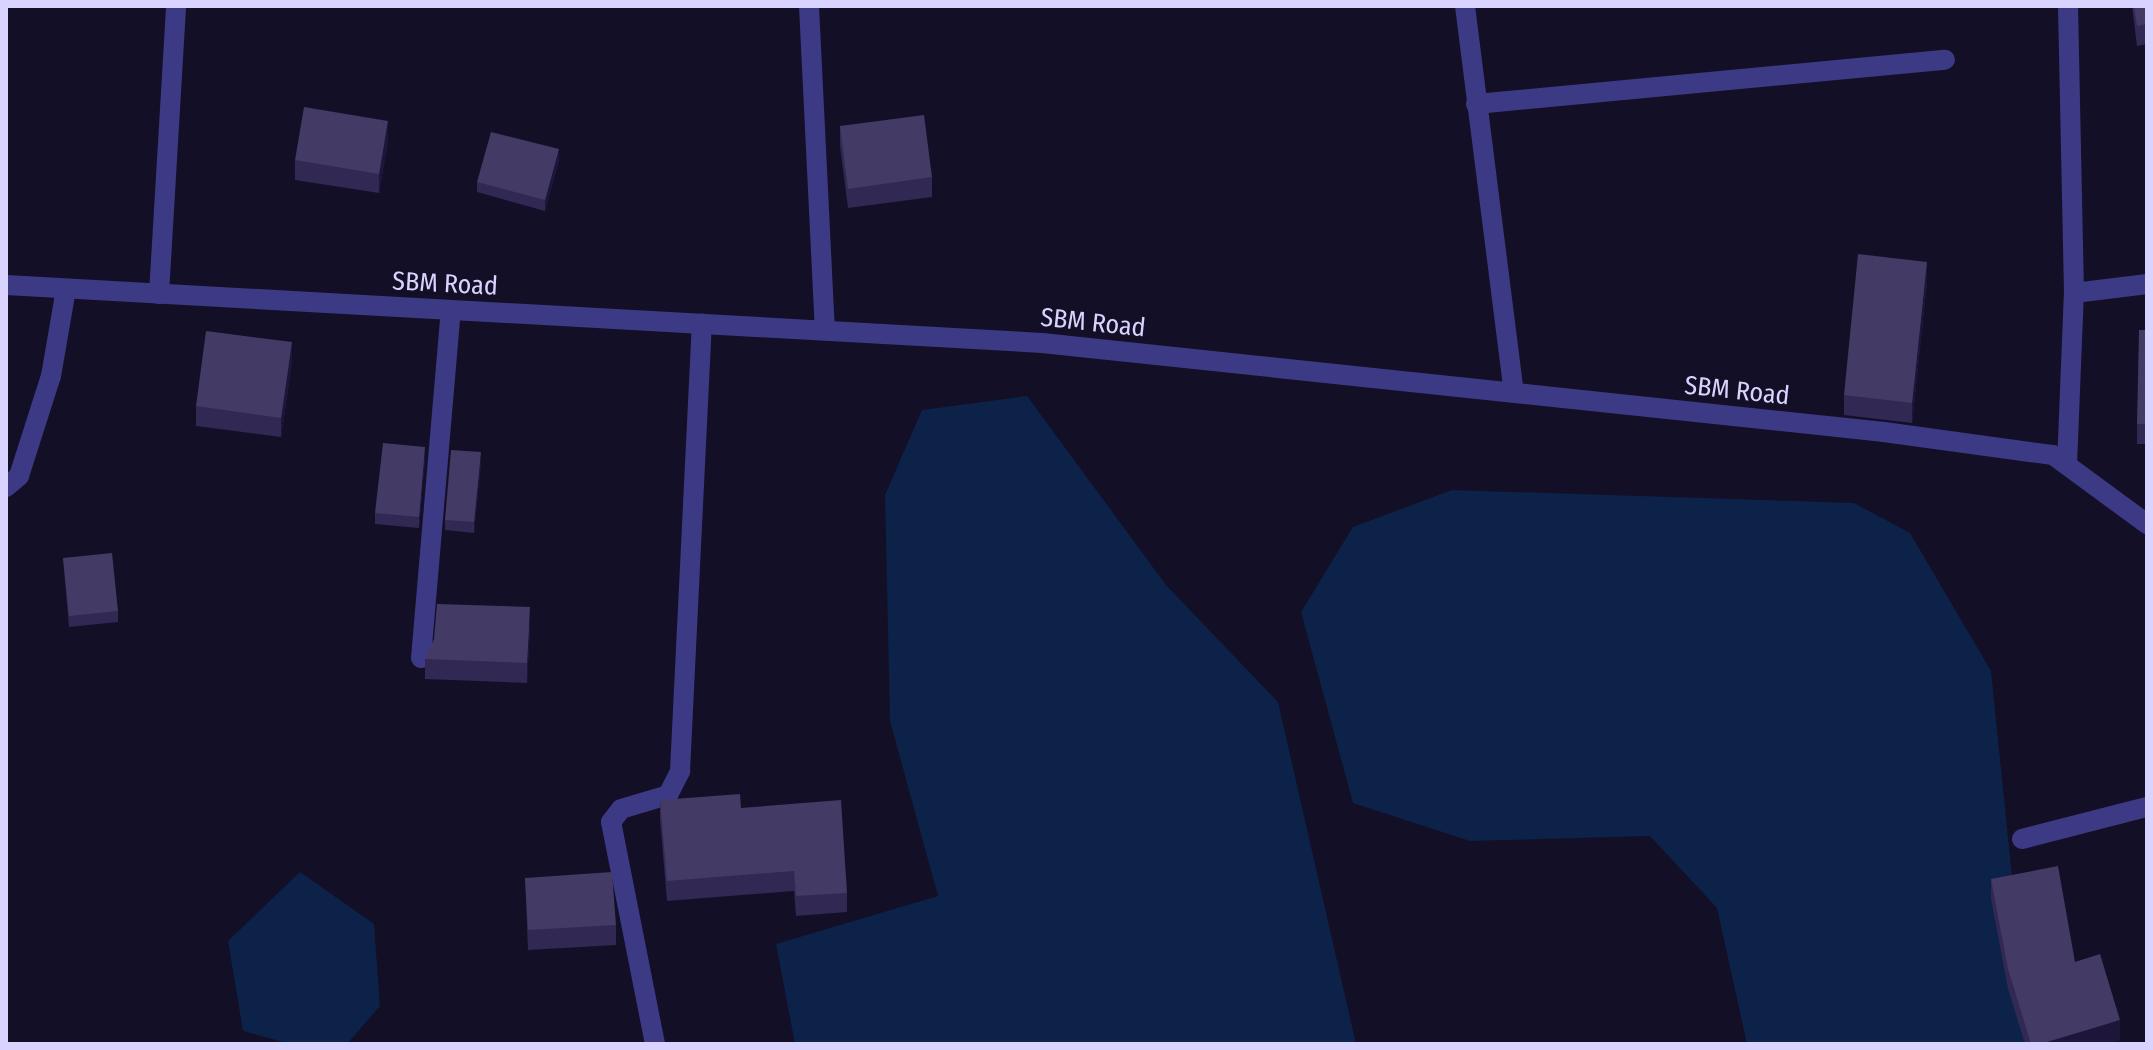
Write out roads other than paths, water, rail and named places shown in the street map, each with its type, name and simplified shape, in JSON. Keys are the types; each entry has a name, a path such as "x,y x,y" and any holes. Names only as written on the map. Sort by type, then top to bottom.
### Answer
{"street":[{"path":"159,294 176,6"},
{"path":"809,6 825,331"},
{"path":"1465,6 1514,393"},
{"path":"2067,465 2074,293 2068,6"},
{"path":"1476,104 1945,60"},
{"path":"2074,293 2147,284"},
{"name":"SBM Road","path":"6,285 1042,343 1884,432 2053,455 2147,524"},
{"path":"6,487 19,476 51,376 66,289"},
{"path":"421,658 451,310"},
{"path":"655,1044 611,822 621,809 668,795 680,771 702,324"},
{"path":"2022,839 2147,807"}],"water":[{"path":"1027,396 1166,585 1278,702 1356,1044 795,1044 776,944 938,896 890,721 885,495 922,410"},
{"path":"1452,490 1854,503 1910,533 1991,671 2029,1044 1747,1044 1717,908 1650,836 1470,841 1353,803 1301,612 1353,527"},
{"path":"300,872 374,924 380,1006 347,1044 290,1044 243,1031 228,941"}]}
